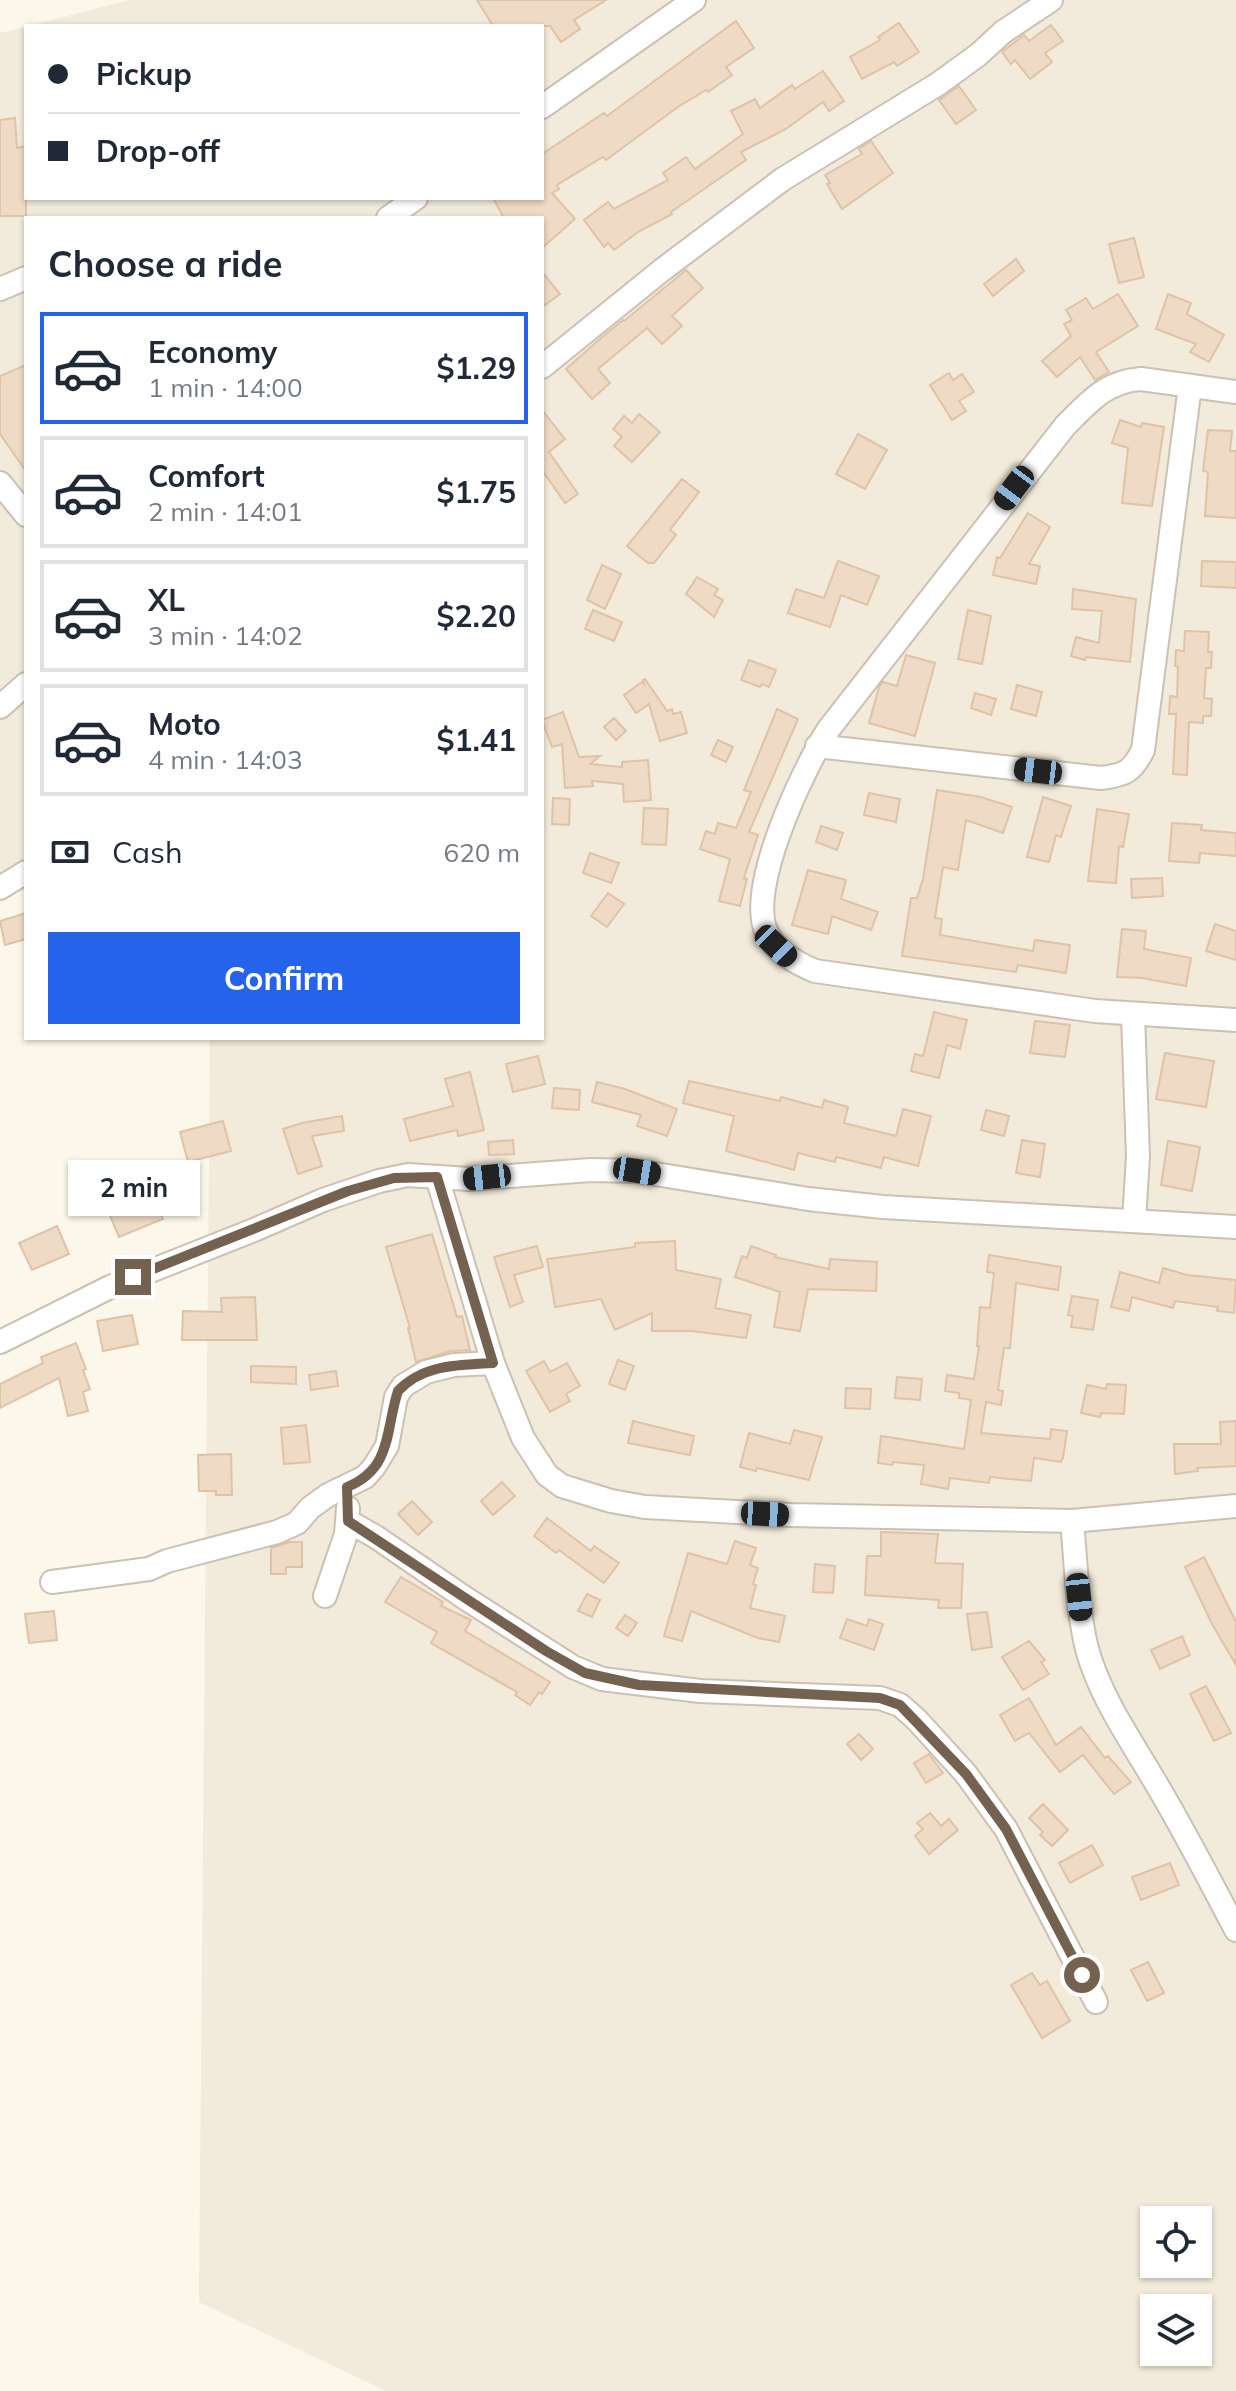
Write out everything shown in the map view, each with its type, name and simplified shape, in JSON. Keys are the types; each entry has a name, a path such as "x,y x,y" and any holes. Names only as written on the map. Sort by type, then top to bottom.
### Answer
{"street":[{"path":"544,106 694,0"},
{"path":"544,365 662,270 783,179 938,84 1003,32 1051,0"},
{"path":"391,216 413,200"},
{"path":"0,289 24,279"},
{"path":"1236,392 1141,379 1126,380 1099,393 1065,426 817,746 779,833 767,874 762,912 766,932 792,961 815,971 1133,1015 1236,1020"},
{"path":"817,746 1101,778 1122,775 1136,765 1143,750 1190,386"},
{"path":"0,483 24,513"},
{"path":"0,707 24,686"},
{"path":"0,888 24,873"},
{"path":"1133,1015 1138,1141 1134,1221"},
{"path":"0,1342 110,1287 323,1200 394,1178 469,1179 591,1170 637,1171 808,1199 883,1207 1236,1227"},
{"path":"437,1177 493,1363 523,1438 547,1475 562,1486 587,1495 645,1507 791,1515 1072,1521 1236,1506"},
{"path":"52,1582 149,1569 167,1561 277,1532 297,1523 310,1508 328,1495 365,1477 384,1454 396,1397 403,1386 426,1372 440,1368 493,1363"},
{"path":"325,1596 348,1521 347,1487"},
{"path":"348,1521 546,1651 594,1676 639,1685 700,1691 880,1698 900,1705 966,1774 1006,1829 1096,2002"},
{"path":"1072,1521 1082,1622 1098,1678 1236,1930"}],"shaded area":[{"path":"130,0 1236,0 1236,2391 386,2391 199,2302 210,1040 544,1040 544,216 24,216 24,891 0,891 0,33 24,27 24,200 544,200 544,24 36,24"}],"building":[{"path":"477,0 606,0 574,20 580,29 561,42 550,26 544,24 492,24"},
{"path":"736,21 754,48 726,67 732,75 708,92 706,90 678,107 606,160 603,157 557,185 559,189 552,193 575,219 544,246 544,216 503,216 494,200 544,200 544,153 604,113 607,116"},
{"path":"899,23 919,52 897,66 894,62 862,79 850,57 880,40 878,37"},
{"path":"1051,25 1063,41 1045,53 1052,62 1030,79 1015,60 1011,64 1002,52 1024,35 1029,41"},
{"path":"823,71 844,101 829,111 823,102 786,129 741,152 746,160 672,214 638,232 614,250 608,243 604,247 584,220 608,202 614,209 668,180 663,173 686,157 695,169 743,134 731,111 755,99 760,108 792,85 795,89"},
{"path":"959,86 976,110 956,124 939,100"},
{"path":"15,118 17,148 24,146 26,216 0,216 0,120"},
{"path":"871,141 893,173 842,209 825,175 862,154 859,149"},
{"path":"1134,238 1144,277 1119,283 1109,244"},
{"path":"1016,259 1024,271 993,296 984,284"},
{"path":"686,270 703,288 672,316 682,326 662,344 647,328 598,369 610,383 592,399 566,369"},
{"path":"544,274 560,294 544,306"},
{"path":"1118,294 1138,326 1096,352 1109,372 1095,380 1080,357 1057,377 1042,361 1071,336 1064,324 1072,320 1066,310 1086,298 1093,309"},
{"path":"1168,294 1191,303 1187,314 1224,335 1209,362 1190,352 1196,344 1156,329"},
{"path":"24,366 24,468 0,434 0,376"},
{"path":"949,373 953,380 962,374 974,392 959,401 966,411 952,420 930,385"},
{"path":"544,413 565,439 549,452 578,494 565,503 544,473"},
{"path":"639,414 660,432 632,462 614,446 622,437 613,429 624,416 632,423"},
{"path":"1120,420 1141,427 1142,423 1164,427 1152,506 1122,503 1128,448 1112,443"},
{"path":"1208,430 1232,431 1230,451 1236,451 1236,518 1205,516 1208,472 1203,471"},
{"path":"858,434 887,450 865,489 836,474"},
{"path":"682,479 699,492 670,530 676,535 654,563 648,563 627,546"},
{"path":"1028,513 1050,527 1029,564 1040,566 1036,584 993,575 997,557 1000,558"},
{"path":"838,561 879,576 867,605 841,595 830,627 788,613 796,589 824,598"},
{"path":"1202,561 1236,562 1236,588 1201,586"},
{"path":"602,565 621,574 605,609 587,600"},
{"path":"697,577 718,589 714,595 723,600 714,617 686,594"},
{"path":"1073,589 1136,599 1130,662 1086,657 1085,660 1071,656 1076,637 1099,643 1102,611 1072,609"},
{"path":"593,610 622,622 614,641 585,629"},
{"path":"968,610 991,616 982,664 958,659"},
{"path":"1185,631 1209,632 1208,652 1212,652 1211,668 1206,668 1204,698 1212,699 1211,716 1203,716 1203,723 1189,722 1187,775 1173,774 1176,714 1169,714 1170,696 1177,697 1176,650 1184,651"},
{"path":"906,655 935,663 915,736 869,723 879,687 883,682 897,686"},
{"path":"749,660 776,670 769,687 741,680"},
{"path":"645,679 667,711 672,709 673,714 681,712 687,733 660,741 649,704 636,713 624,695 642,682 644,684"},
{"path":"1017,685 1042,692 1036,716 1011,709"},
{"path":"975,693 996,699 991,715 971,708"},
{"path":"777,709 798,719 749,832 758,835 744,878 747,879 740,906 719,901 730,859 700,849 706,831 715,834 718,823 736,828 751,792 744,790"},
{"path":"563,712 579,757 600,756 590,764 622,767 622,762 648,760 651,800 624,802 623,784 592,781 593,786 565,788 562,744 552,747 544,719"},
{"path":"614,718 626,731 616,740 604,727"},
{"path":"718,740 733,747 726,762 711,755"},
{"path":"937,790 981,797 1012,807 1003,833 966,820 958,870 943,867 935,918 942,919 940,935 1033,951 1035,940 1070,945 1066,973 1018,965 1016,972 902,956 911,898 917,898 923,879"},
{"path":"869,793 900,799 896,822 864,815"},
{"path":"1043,797 1071,806 1061,837 1056,835 1049,862 1027,857"},
{"path":"553,798 570,799 569,825 552,824"},
{"path":"644,808 668,809 666,845 642,844"},
{"path":"1097,809 1129,814 1123,847 1119,846 1116,883 1088,881"},
{"path":"1172,823 1202,825 1201,830 1236,833 1236,856 1200,853 1199,863 1169,861"},
{"path":"821,826 843,833 837,850 816,842"},
{"path":"590,853 619,863 611,883 583,873"},
{"path":"808,870 846,880 841,899 878,912 871,930 832,916 828,934 792,925"},
{"path":"1162,878 1163,896 1132,898 1131,879"},
{"path":"608,893 624,904 607,927 591,916"},
{"path":"24,914 24,940 5,945 0,921"},
{"path":"1215,924 1236,931 1236,960 1206,951"},
{"path":"1122,929 1146,931 1144,949 1191,958 1186,986 1117,977"},
{"path":"934,1012 967,1020 960,1049 947,1045 939,1078 911,1071 915,1054 923,1056"},
{"path":"1035,1021 1070,1025 1065,1057 1030,1053"},
{"path":"1165,1053 1214,1061 1206,1107 1156,1099"},
{"path":"538,1056 545,1084 513,1092 506,1064"},
{"path":"470,1072 484,1130 458,1136 457,1130 410,1141 404,1119 453,1106 445,1079"},
{"path":"689,1081 780,1101 781,1097 822,1108 824,1100 848,1107 844,1123 896,1136 903,1109 931,1116 918,1166 884,1157 881,1168 836,1157 835,1162 798,1153 794,1170 726,1151 734,1116 683,1103"},
{"path":"597,1082 677,1109 667,1136 637,1126 641,1115 592,1102"},
{"path":"554,1088 580,1090 579,1110 552,1108"},
{"path":"986,1110 1009,1116 1004,1136 981,1130"},
{"path":"342,1116 344,1131 312,1136 322,1166 298,1174 283,1129"},
{"path":"223,1121 231,1151 188,1162 180,1132"},
{"path":"513,1140 514,1154 489,1155 488,1142"},
{"path":"1022,1140 1045,1144 1040,1177 1016,1173"},
{"path":"1168,1141 1200,1147 1192,1191 1161,1185"},
{"path":"150,1188 163,1219 119,1237 106,1206"},
{"path":"57,1226 69,1254 32,1270 19,1243"},
{"path":"432,1234 457,1317 462,1316 470,1350 451,1351 416,1362 410,1328 386,1247"},
{"path":"675,1241 676,1270 721,1279 715,1308 751,1315 746,1338 692,1331 652,1331 652,1313 615,1330 601,1299 555,1307 547,1259 635,1247 635,1243"},
{"path":"537,1246 543,1267 514,1275 523,1302 510,1307 494,1257"},
{"path":"751,1246 775,1257 829,1269 830,1259 877,1262 876,1291 808,1289 800,1331 774,1327 780,1292 735,1277 742,1256 747,1258"},
{"path":"989,1255 1061,1267 1058,1290 1016,1283 1010,1348 1004,1348 998,1390 1003,1391 1001,1405 986,1402 981,1433 1050,1439 1051,1429 1067,1431 1063,1458 1061,1462 1034,1458 1031,1481 990,1477 989,1483 950,1478 948,1489 921,1484 924,1465 878,1463 881,1436 964,1449 971,1400 959,1398 959,1393 945,1391 947,1375 974,1379 980,1307 990,1308 994,1273 987,1272"},
{"path":"1163,1268 1187,1275 1236,1280 1234,1313 1217,1311 1218,1307 1175,1301 1173,1308 1132,1297 1129,1311 1111,1307 1120,1272 1159,1283"},
{"path":"1072,1296 1098,1300 1093,1330 1071,1327 1073,1316 1068,1315"},
{"path":"255,1297 257,1340 182,1340 183,1311 222,1312 221,1298"},
{"path":"132,1315 138,1344 103,1351 97,1321"},
{"path":"76,1343 90,1389 83,1392 88,1411 68,1416 59,1378 0,1408 0,1384 43,1363 41,1357"},
{"path":"618,1360 634,1366 625,1390 609,1384"},
{"path":"544,1361 550,1372 567,1363 580,1386 566,1394 570,1401 550,1412 526,1371"},
{"path":"251,1366 296,1367 296,1384 251,1382"},
{"path":"336,1371 338,1386 311,1390 309,1375"},
{"path":"897,1377 922,1379 920,1400 895,1398"},
{"path":"1107,1384 1126,1385 1124,1414 1101,1413 1100,1417 1081,1413 1087,1385 1106,1389"},
{"path":"846,1388 871,1389 870,1409 845,1408"},
{"path":"633,1421 694,1436 690,1455 628,1443"},
{"path":"1236,1421 1236,1466 1197,1468 1198,1471 1175,1474 1174,1444 1221,1444 1220,1422"},
{"path":"306,1425 310,1462 284,1464 281,1428"},
{"path":"794,1430 822,1437 809,1480 740,1467 749,1433 790,1444"},
{"path":"231,1454 232,1495 199,1491 198,1455"},
{"path":"502,1482 515,1496 493,1515 481,1501"},
{"path":"412,1501 432,1522 418,1535 398,1514"},
{"path":"547,1518 591,1551 594,1546 619,1563 604,1583 534,1536"},
{"path":"881,1532 938,1534 935,1563 963,1564 961,1608 938,1608 939,1600 865,1595 867,1556 881,1556"},
{"path":"735,1541 756,1548 750,1565 758,1568 750,1608 785,1616 779,1642 758,1638 691,1611 682,1641 664,1636 688,1553 727,1564"},
{"path":"302,1542 302,1567 286,1567 286,1574 271,1574 271,1548"},
{"path":"1204,1557 1236,1622 1236,1665 1185,1567"},
{"path":"815,1564 835,1566 833,1593 813,1592"},
{"path":"401,1577 443,1602 441,1606 471,1620 465,1631 550,1682 542,1694 539,1692 530,1705 515,1695 517,1692 431,1643 437,1632 385,1602"},
{"path":"587,1594 600,1600 592,1617 578,1611"},
{"path":"54,1611 57,1640 29,1643 25,1614"},
{"path":"987,1612 992,1647 972,1650 967,1614"},
{"path":"625,1615 637,1623 628,1636 616,1628"},
{"path":"847,1619 867,1626 869,1619 883,1624 874,1650 840,1638"},
{"path":"1182,1636 1190,1655 1160,1669 1151,1650"},
{"path":"1029,1641 1045,1660 1041,1662 1049,1674 1023,1690 1002,1657"},
{"path":"1206,1686 1231,1733 1214,1741 1190,1694"},
{"path":"1029,1698 1056,1745 1081,1727 1105,1758 1108,1756 1131,1782 1114,1794 1083,1755 1060,1772 1029,1733 1015,1741 1000,1715"},
{"path":"859,1734 873,1749 861,1760 847,1744"},
{"path":"929,1754 943,1773 926,1783 914,1763"},
{"path":"1043,1804 1068,1830 1052,1846 1029,1818"},
{"path":"930,1813 941,1826 949,1819 958,1830 929,1854 915,1836 923,1829 917,1823"},
{"path":"1092,1845 1103,1865 1070,1883 1059,1863"},
{"path":"1170,1863 1179,1885 1141,1900 1132,1877"},
{"path":"1148,1962 1164,1993 1147,2001 1131,1970"},
{"path":"1032,1973 1040,1985 1047,1981 1070,2021 1042,2038 1011,1985"}],"route":[{"path":"133,1277 348,1191 408,1175 437,1177 493,1363 454,1365 426,1372 398,1391 384,1454 365,1477 347,1487 348,1521 546,1651 602,1679 700,1691 880,1698 900,1705 966,1774 1006,1829 1082,1975"}]}
